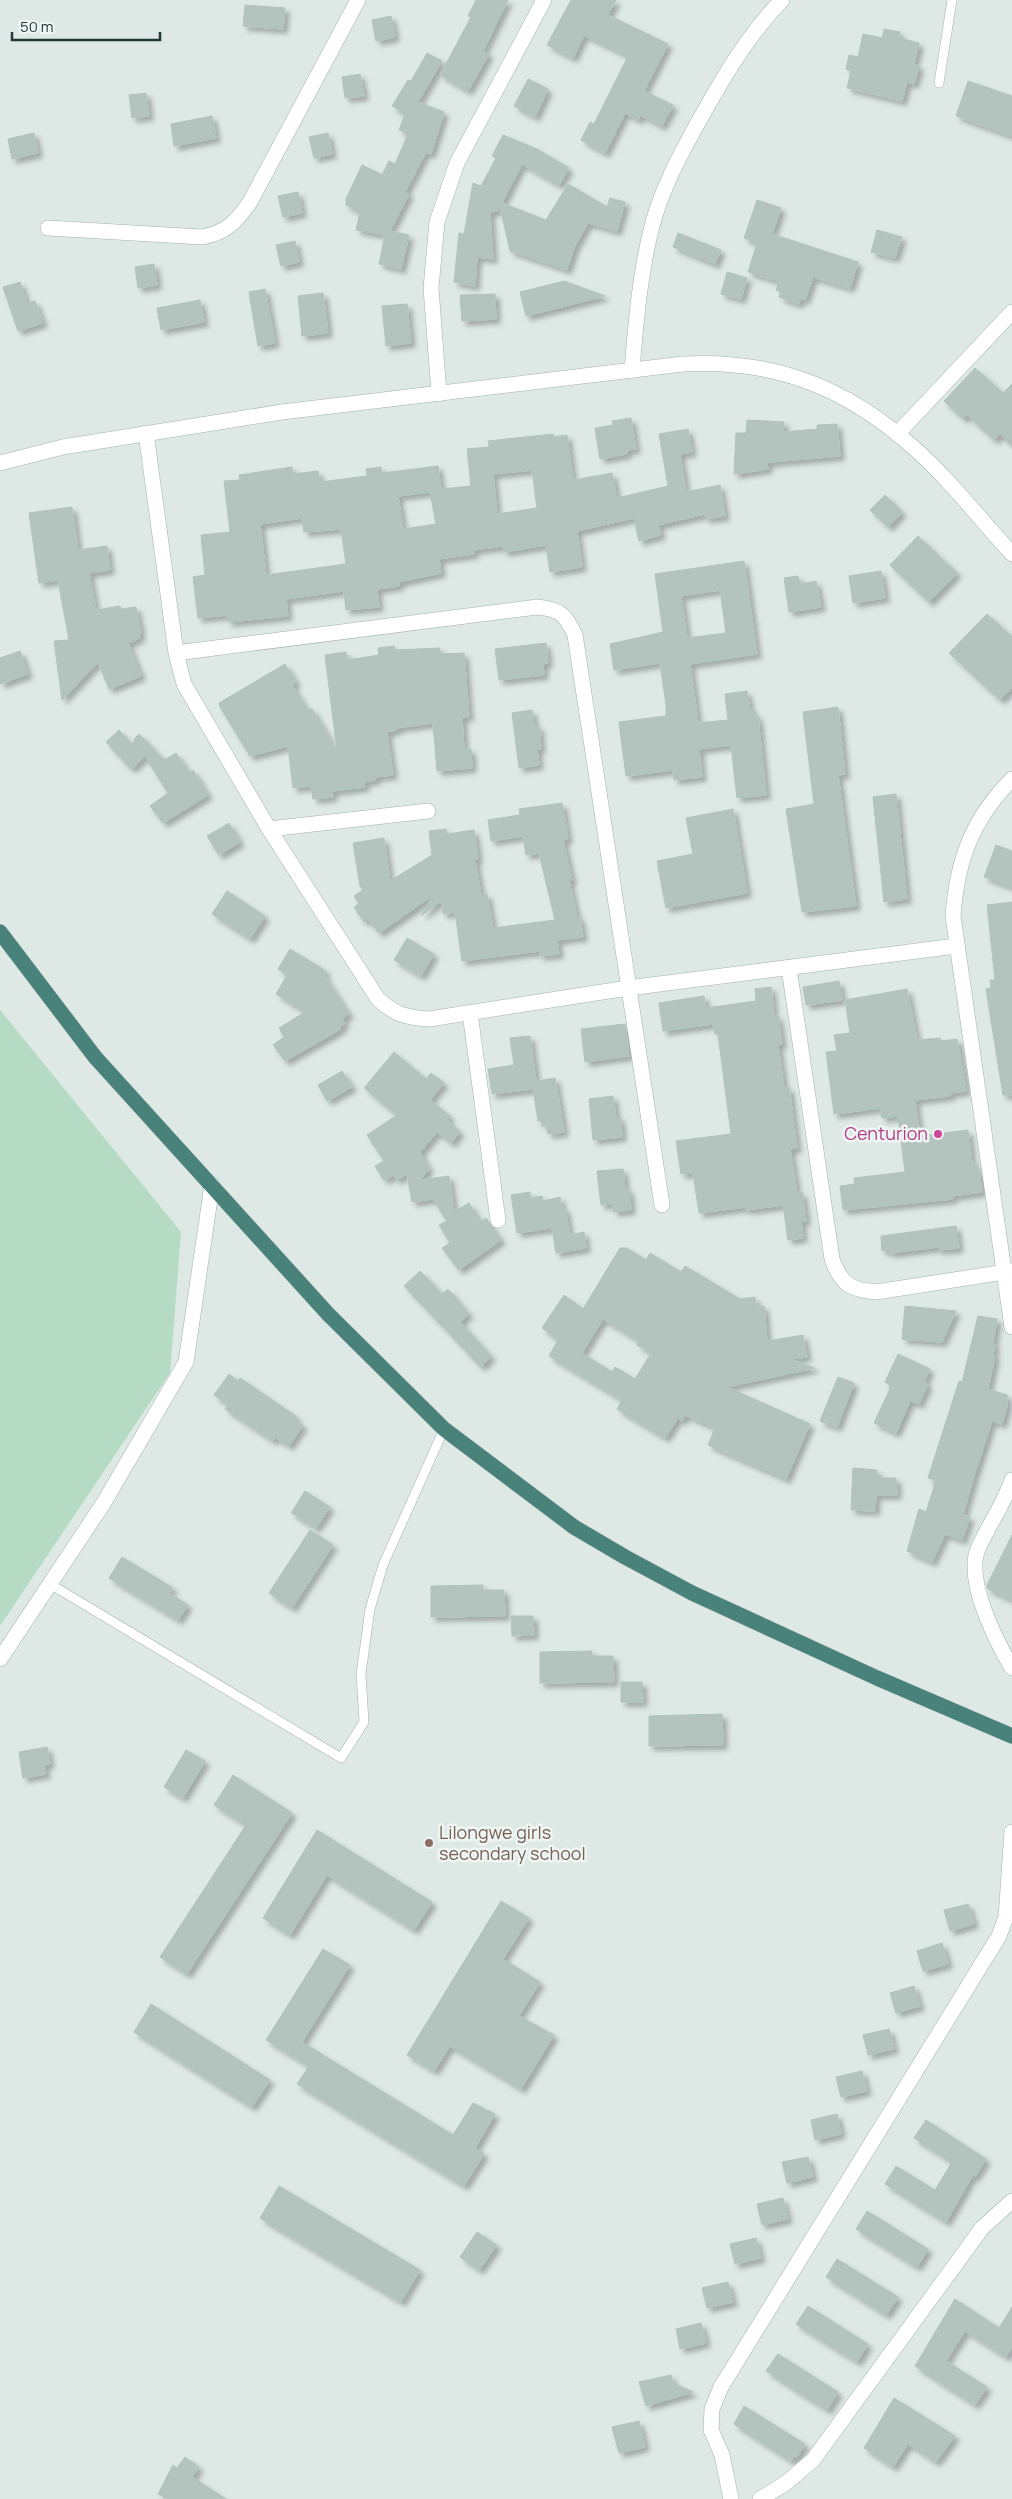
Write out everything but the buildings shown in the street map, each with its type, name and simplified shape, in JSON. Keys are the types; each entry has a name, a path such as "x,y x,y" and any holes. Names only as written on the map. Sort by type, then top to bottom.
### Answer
{"highway":[{"path":"0,932 95,1057 328,1314 444,1428 574,1527 633,1562 692,1593 850,1666 1012,1736"}],"street":[{"path":"48,228 202,237 217,234 229,228 250,202 358,0"},
{"path":"439,394 431,288 437,222 457,163 544,0"},
{"path":"632,370 640,283 645,255 652,225 675,164 744,45 782,0"},
{"path":"897,434 1012,312"},
{"path":"0,463 63,447 282,412 632,370 719,362 758,367 792,375 825,388 853,404 916,449 1012,554"},
{"path":"146,433 176,652 184,684 269,829 378,999 391,1012 409,1018 429,1019 628,988 956,946"},
{"path":"176,652 537,607 555,608 568,620 575,635 662,1205"},
{"path":"1012,779 988,808 965,847 958,869 954,892 953,916 956,946 1008,1272 1012,1327"},
{"path":"269,829 428,811"},
{"path":"789,968 832,1259 837,1273 847,1285 860,1291 876,1292 1008,1272"},
{"path":"470,1013 498,1220"},
{"path":"0,1659 103,1504 186,1362 212,1185"},
{"path":"1012,1480 978,1551 974,1567 976,1582 985,1608 1004,1654 1012,1668"},
{"path":"731,2499 724,2464 711,2430 712,2409 721,2387 999,1936 1006,1917 1012,1832"},
{"path":"760,2499 786,2483 813,2460 982,2228 1012,2201"}],"lane":[{"path":"939,83 952,0"},
{"path":"50,1584 341,1758 364,1722 361,1674 370,1609 383,1565 444,1428"}],"green space":[{"path":"0,1010 181,1232 170,1373 0,1626"}],"place":[{"name":"Centurion","path":"938,1134"},
{"name":"Lilongwe girls secondary school","path":"429,1843"}]}
